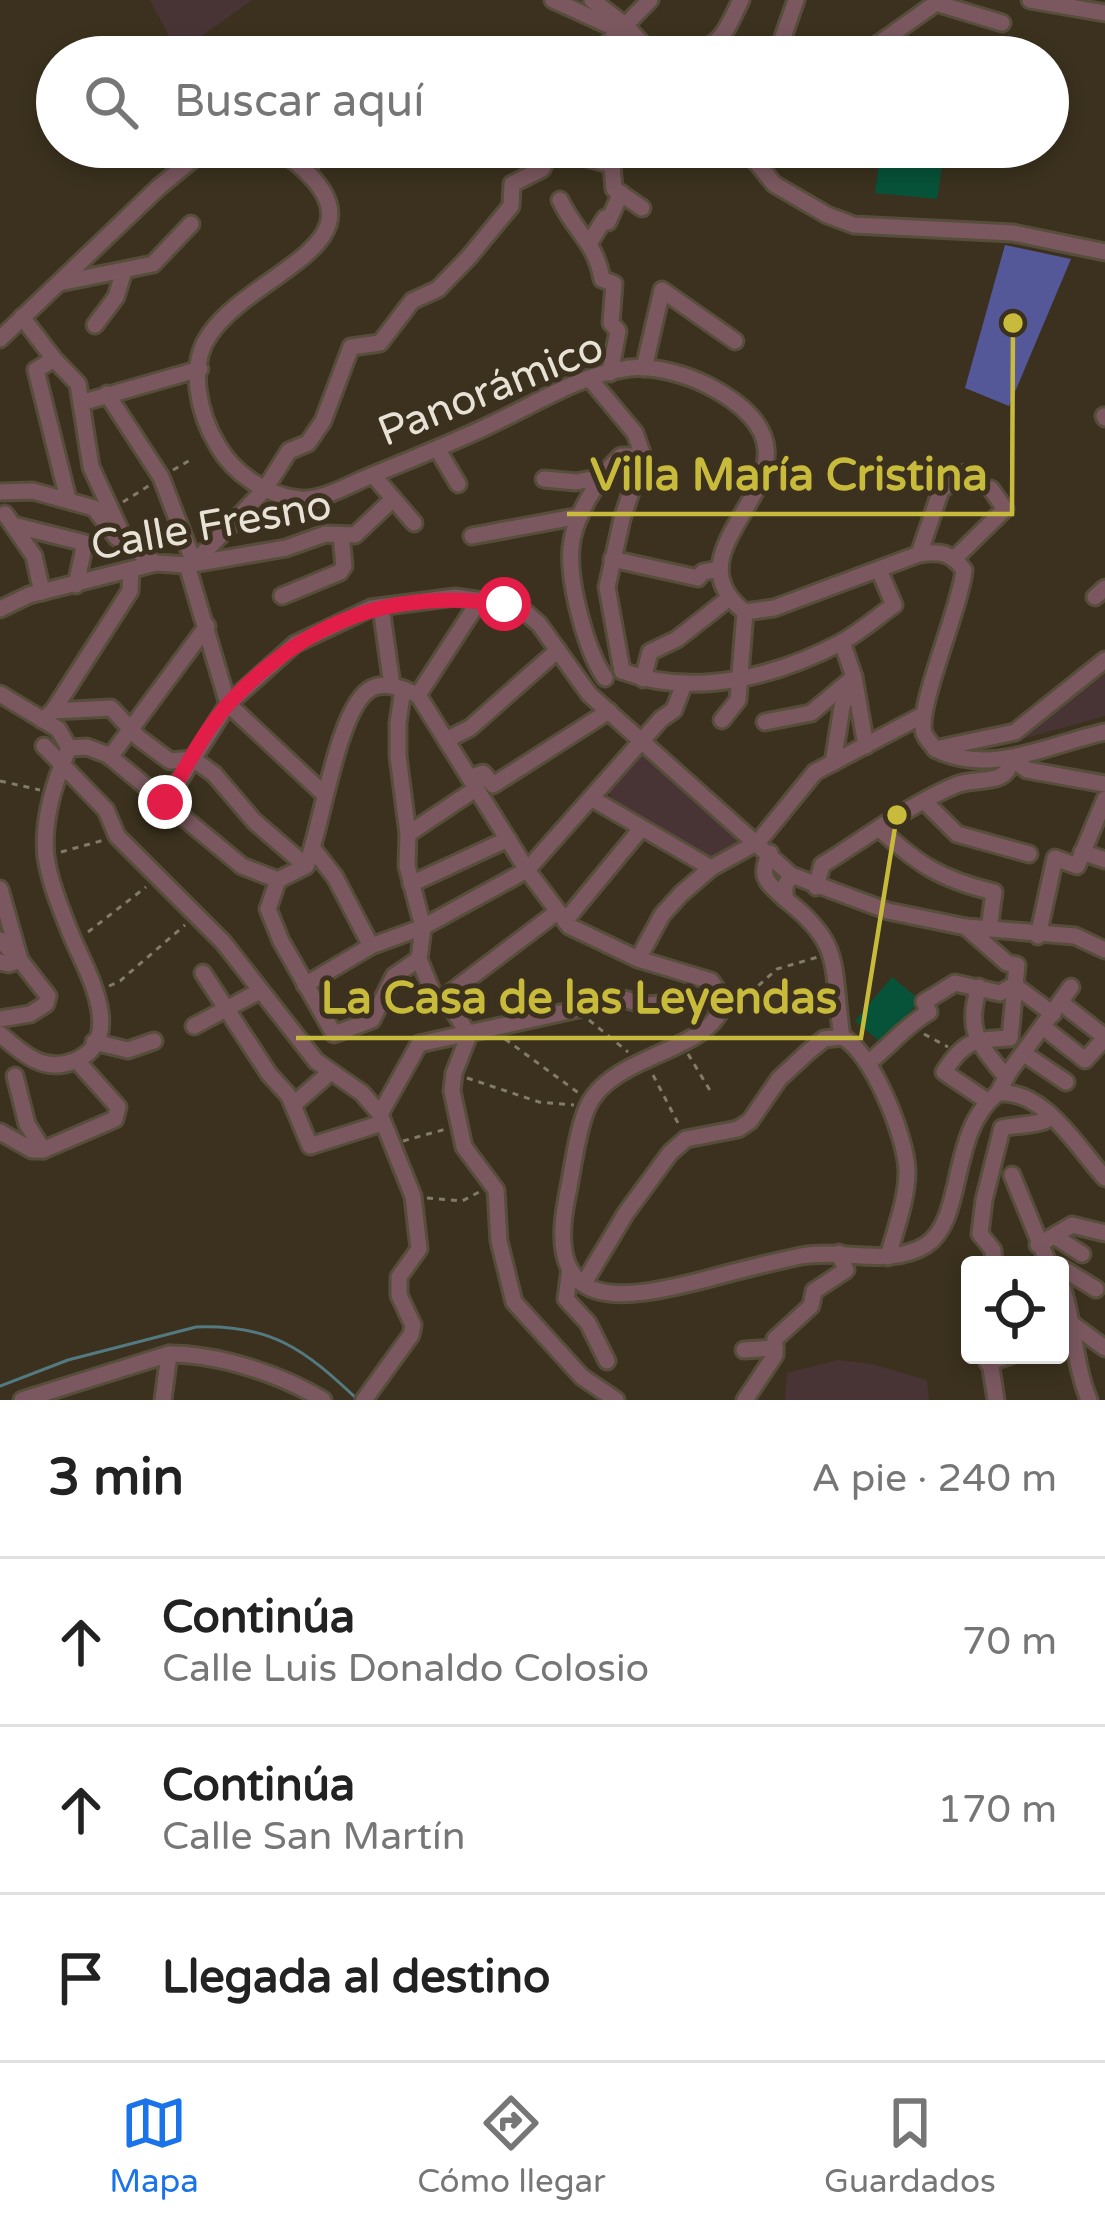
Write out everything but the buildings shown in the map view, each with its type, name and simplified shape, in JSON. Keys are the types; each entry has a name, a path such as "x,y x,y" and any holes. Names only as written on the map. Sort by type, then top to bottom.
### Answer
{"street":[{"path":"553,0 626,31"},
{"path":"592,0 631,36"},
{"path":"620,36 650,0"},
{"path":"724,36 741,0"},
{"path":"783,36 796,0"},
{"path":"1030,0 1105,14"},
{"path":"890,36 936,4 1002,23"},
{"path":"0,339 179,168"},
{"path":"265,489 235,469 220,450 198,399 200,369 206,338 223,318 304,257 320,239 330,204 305,168"},
{"path":"190,564 265,489 289,452 308,442 322,421 351,347 380,343 412,301 438,289 511,206 512,184 542,168"},
{"path":"612,168 614,189 642,208"},
{"path":"761,168 774,184 854,225 1013,233 1105,252"},
{"path":"590,242 605,218 608,222 621,193"},
{"path":"560,200 572,226 598,254 602,279 614,284 611,323 618,332 610,373"},
{"path":"56,283 153,264 191,224"},
{"path":"95,325 116,297 124,271"},
{"path":"644,368 662,290 734,341"},
{"path":"22,316 78,384 91,467 128,547"},
{"path":"54,359 36,370 68,499"},
{"name":"Panorámico","path":"265,489 303,500 438,450 590,379 644,368 707,385 747,412 762,430 766,470 724,542 719,569"},
{"path":"84,402 200,369"},
{"path":"590,379 635,434 643,456 607,587 622,671"},
{"path":"106,394 161,477 228,704 324,794"},
{"path":"438,450 458,484"},
{"path":"605,678 595,664 574,583 571,547 580,517 607,471 621,456 643,456"},
{"path":"544,479 576,482 607,471 636,478"},
{"path":"920,554 941,490 965,473"},
{"name":"Calle Fresno","path":"0,609 42,592 156,563 190,564 286,548 325,534 355,535 393,500 373,475"},
{"path":"956,558 1005,509 991,489"},
{"path":"42,592 34,556 6,519 8,504 2,491 33,491 94,508 117,538 156,563"},
{"path":"393,500 414,524"},
{"path":"472,536 580,517"},
{"path":"6,519 85,543 76,585"},
{"path":"282,596 340,572 344,566 341,535"},
{"path":"612,559 698,578 719,569 728,598 745,612 774,608 920,554 940,551 956,558 964,570 923,715 924,733 935,749 974,762 1011,758 1105,732"},
{"path":"48,715 130,591 131,570"},
{"path":"589,694 605,678 622,671 684,684 761,675 842,642 894,604 879,570"},
{"path":"165,802 228,704 295,644 371,608 433,598 479,601 525,612 589,694 791,875 887,911 966,927 1075,936 1105,950"},
{"path":"643,679 650,652 677,639 728,598"},
{"path":"404,690 479,601"},
{"path":"381,607 404,690 398,756 410,884 422,927 419,959 432,991 470,1035"},
{"path":"722,720 738,700 745,612"},
{"path":"110,757 207,626"},
{"path":"842,642 854,677 866,746"},
{"path":"448,740 470,728 559,650"},
{"path":"935,749 1015,732 1105,660"},
{"path":"765,722 812,713 854,677"},
{"path":"833,763 842,707 854,677"},
{"path":"305,985 371,946 422,927 527,871 674,710 684,684"},
{"path":"419,959 394,976 372,1020 334,1034 268,909 278,880 306,866 324,794 356,703 369,689 404,690 448,740 527,871 561,916 600,944 712,981 724,1000 722,1015 710,1028 639,1061 612,1079 589,1104 563,1216 562,1238 570,1269 566,1299 588,1323 607,1361"},
{"path":"0,694 48,715 110,708 170,761 193,758 214,774 254,821 306,866"},
{"path":"407,834 483,773 493,785 608,711"},
{"path":"48,715 69,748"},
{"path":"842,1037 825,935 763,878 764,848 815,772 923,715"},
{"path":"44,746 106,810 117,836 224,942 316,1061 362,1093 394,1143 413,1196 419,1249 399,1276 399,1295 413,1324 411,1335 365,1398"},
{"path":"69,748 88,747 110,757 242,866 278,880"},
{"path":"0,1034 42,1065 76,1061 94,1042 100,1015 98,991 74,941 46,855 53,791 69,748"},
{"path":"816,887 822,865 960,782 1004,775 1011,758"},
{"path":"1011,758 1028,770 1105,784"},
{"path":"974,762 975,782"},
{"path":"591,798 711,868"},
{"path":"1038,936 1055,858 1077,866 1105,799"},
{"path":"926,803 957,834 1029,854"},
{"path":"880,829 912,859 952,882 994,892 989,929"},
{"path":"442,999 561,916 640,830"},
{"path":"410,884 508,839"},
{"path":"638,959 662,915 711,868 764,848"},
{"path":"313,849 334,877 371,946"},
{"path":"1082,852 1105,860"},
{"path":"785,899 791,875"},
{"path":"0,889 20,960"},
{"path":"966,927 1006,963 1017,965 1010,1038 976,1040 956,1052 944,1072 1031,1098 1105,1180 1105,1198"},
{"path":"0,940 45,988 46,1004 30,1014 0,1019"},
{"path":"0,962 20,960"},
{"path":"203,974 293,1105 310,1146 381,1119 419,1043 624,999 644,1005 724,1000"},
{"path":"868,1063 892,1045 907,1024 929,1012 924,1002 955,983 1000,993 1014,985"},
{"path":"1014,985 1052,1014 1105,1038 1085,1060 1052,1014"},
{"path":"979,987 972,1011 976,1040 997,1090"},
{"path":"570,1269 591,1290 614,1296 651,1293 816,1253 888,1257 927,1244 941,1228 973,1119 1071,987"},
{"path":"194,1026 260,991"},
{"path":"470,1035 454,1073 452,1091 464,1147 496,1190 499,1241 514,1302 582,1377 616,1400"},
{"path":"584,1283 658,1166 686,1139 738,1129 750,1121 778,1078 824,1039 842,1037 860,1049 886,1100 907,1173 888,1257"},
{"path":"94,1042 128,1050 154,1040"},
{"path":"1023,1053 1066,1082"},
{"path":"0,1132 32,1150 43,1150 115,1119 118,1107 76,1061"},
{"path":"293,1105 325,1077 326,1069"},
{"path":"15,1076 27,1124 43,1150"},
{"path":"993,1256 980,1234 1003,1127 1020,1122 1041,1124 1051,1118"},
{"path":"1012,1175 1045,1256"},
{"path":"1048,1256 1054,1236 1072,1225 1105,1233"},
{"path":"1054,1236 1082,1254"},
{"path":"746,1400 775,1355 776,1339 811,1306 814,1291 847,1270 839,1253"},
{"path":"1069,1273 1096,1289"},
{"path":"1069,1308 1078,1375 1088,1400"},
{"path":"1075,1326 1105,1348"},
{"path":"744,1350 775,1348"},
{"path":"163,1400 169,1354"},
{"path":"22,1400 63,1393 169,1354 267,1374 321,1400"},
{"path":"989,1364 996,1400"}],"path":[{"path":"312,173 317,168"},
{"path":"0,781 53,791"},
{"path":"46,855 117,836"},
{"path":"74,941 117,913 157,878"},
{"path":"98,991 121,982 196,916"},
{"path":"724,1000 749,994 777,969 831,953"},
{"path":"575,1008 639,1061"},
{"path":"907,1024 956,1052"},
{"path":"492,1030 589,1104"},
{"path":"682,1041 711,1092"},
{"path":"661,1050 664,1059 652,1072 686,1139"},
{"path":"454,1073 539,1102 589,1104"},
{"path":"394,1143 460,1126"},
{"path":"413,1196 462,1201 492,1185"}],"shaded area":[{"path":"150,0 252,0 202,36 169,36"},
{"path":"1105,674 1105,716 1022,739"},
{"path":"647,750 748,842 712,863 619,813 606,788"},
{"path":"838,1360 927,1380 929,1400 785,1400 787,1373"}],"green space":[{"path":"878,168 942,168 937,199 875,193"},
{"path":"892,977 920,1000 883,1044 855,1021"}],"waterway":[{"path":"0,1386 68,1360 196,1327 223,1327 286,1344 357,1399"}],"place":[{"name":"Villa María Cristina","path":"1013,323"},
{"name":"La Casa de las Leyendas","path":"897,815"}],"route":[{"path":"165,802 228,704 295,644 371,608 455,597 504,604"}]}
